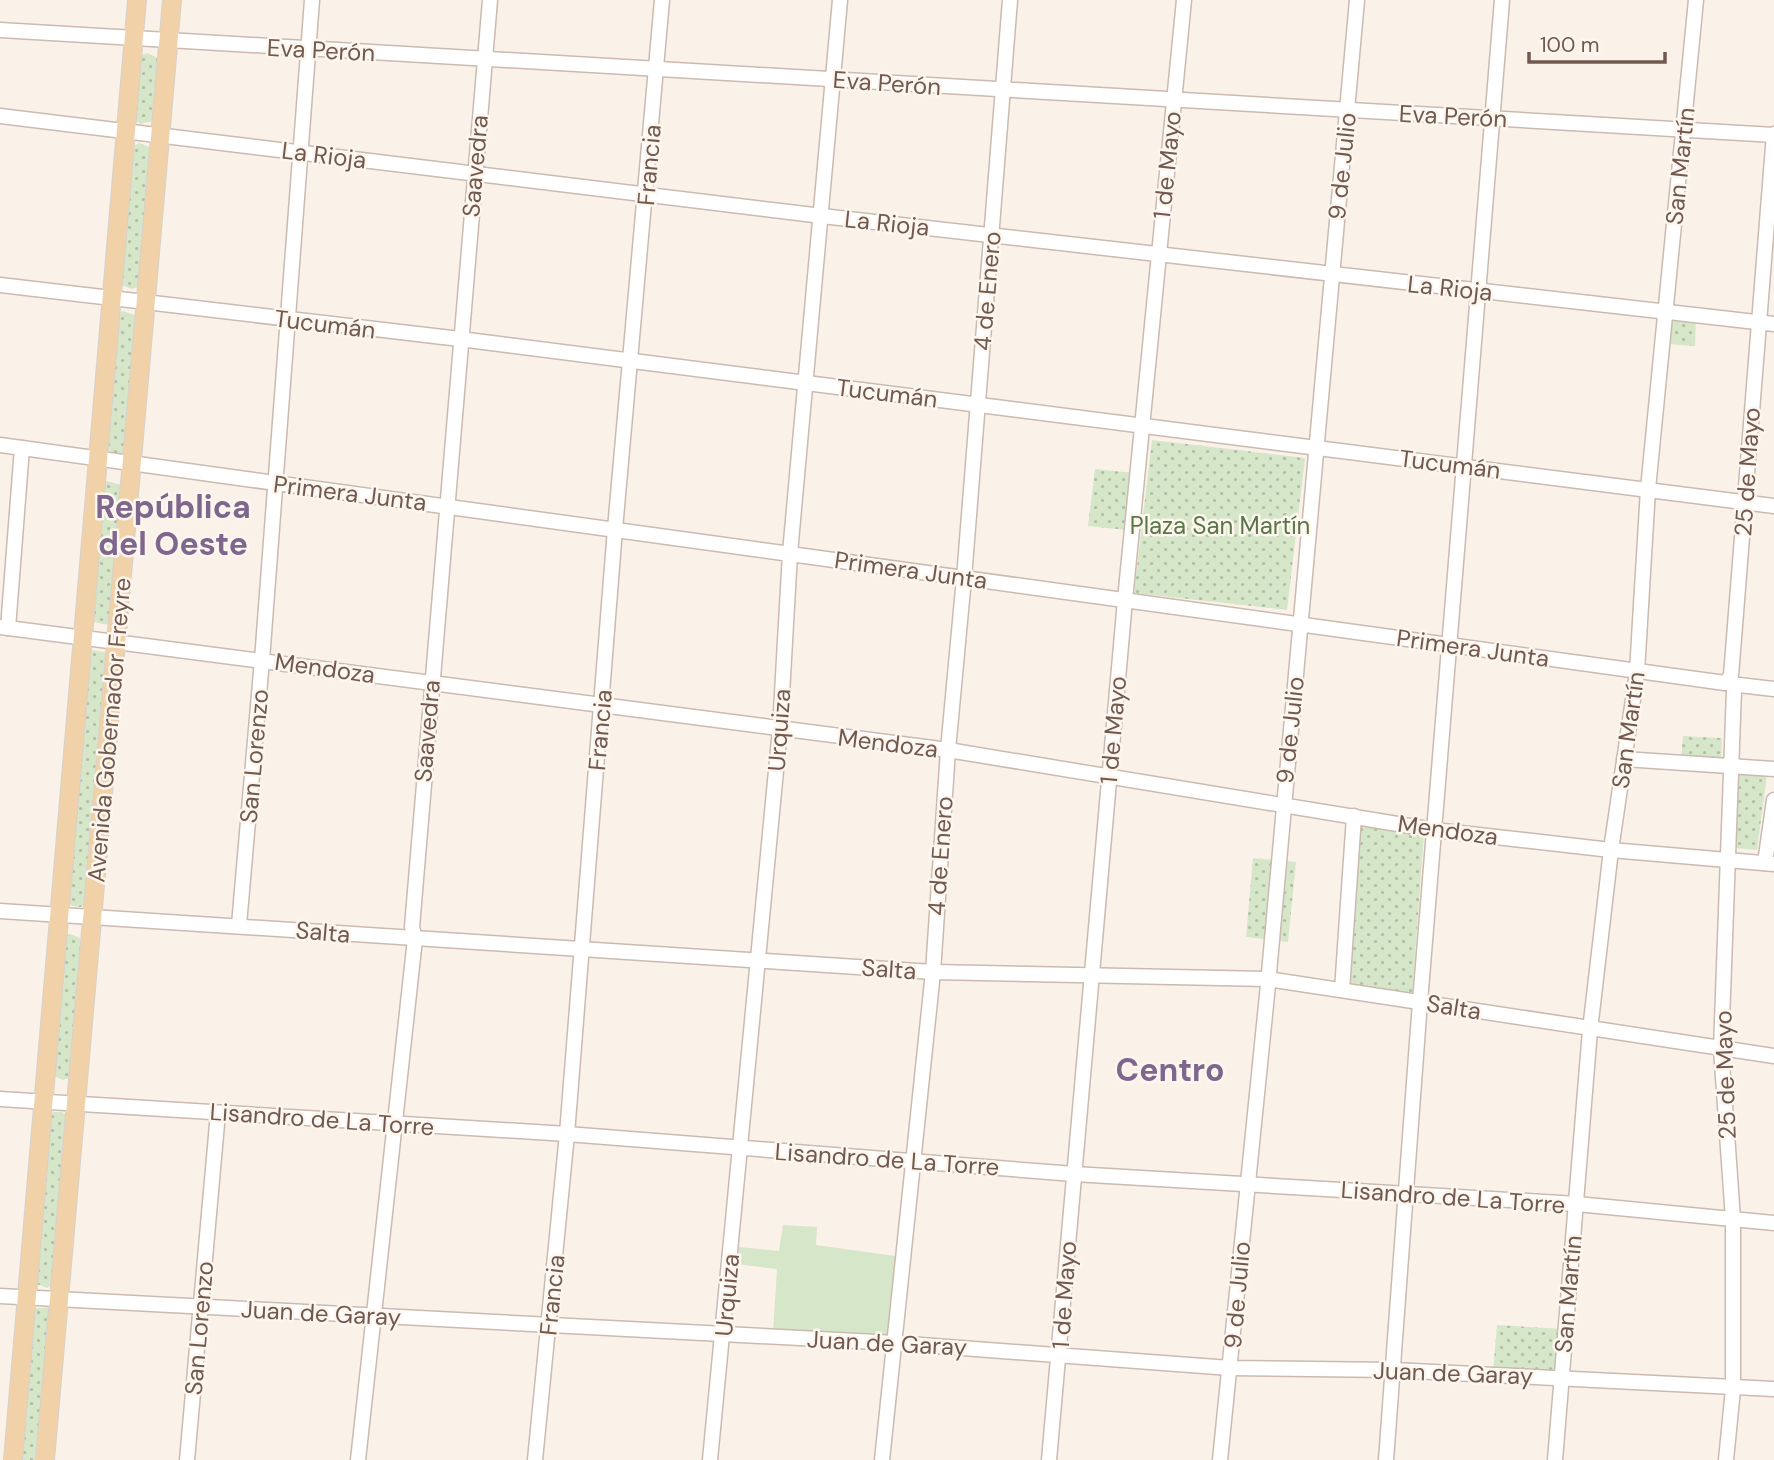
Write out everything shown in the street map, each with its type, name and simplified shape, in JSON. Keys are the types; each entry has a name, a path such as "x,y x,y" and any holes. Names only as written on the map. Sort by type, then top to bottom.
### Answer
{"main road":[{"name":"Avenida Gobernador Freyre","path":"13,1460 137,0"},
{"name":"Avenida Gobernador Freyre","path":"45,1460 172,0"}],"street":[{"name":"San Lorenzo","path":"239,925 313,0"},
{"name":"Saavedra","path":"358,1460 415,939 412,927 431,682 490,0"},
{"name":"Francia","path":"534,1460 567,1134 615,529 663,0"},
{"name":"Urquiza","path":"710,1460 780,729 790,553 840,0"},
{"name":"4 de Enero","path":"882,1460 933,972 948,750 1010,0"},
{"name":"1 de Mayo","path":"1049,1460 1084,1088 1125,600 1184,0"},
{"name":"9 de Julio","path":"1220,1460 1268,979 1357,0"},
{"path":"1387,1460 1420,1002 1502,0"},
{"name":"San Martín","path":"1555,1460 1590,1030 1611,850 1637,672 1648,489 1696,0"},
{"name":"Eva Perón","path":"0,30 168,42 657,68 1174,102 1774,135"},
{"name":"La Rioja","path":"0,116 822,216 1774,324"},
{"name":"25 de Mayo","path":"1726,1460 1733,1389 1732,1219 1721,1049 1731,766 1730,683 1774,135"},
{"name":"Tucumán","path":"0,285 977,404 1774,506"},
{"name":"Primera Junta","path":"0,445 1774,689"},
{"path":"4,627 22,448"},
{"name":"Mendoza","path":"4,627 948,750 1434,830 1770,864"},
{"name":"Primera Junta","path":"1730,683 1774,680"},
{"path":"1624,759 1774,769"},
{"path":"1770,864 1774,800"},
{"path":"1342,990 1354,816"},
{"name":"Salta","path":"0,911 933,972 1268,979 1774,1056"},
{"name":"Lisandro de La Torre","path":"0,1099 567,1134 1074,1174 1577,1204 1774,1223"},
{"name":"San Lorenzo","path":"187,1460 218,1113"},
{"name":"Juan de Garay","path":"0,1296 549,1327 895,1343 1230,1368 1393,1370 1774,1389"}],"green space":[{"path":"147,53 158,58 159,65 154,115 152,121 140,124 133,117 140,56"},
{"path":"139,143 149,147 150,156 140,286 132,289 122,285 120,280 130,148"},
{"path":"122,311 135,315 137,323 124,455 113,455 107,447 117,315"},
{"path":"1669,316 1696,318 1695,346 1668,344"},
{"name":"Plaza San Martín","path":"1152,440 1305,458 1287,610 1134,593"},
{"path":"1095,469 1134,473 1127,530 1088,526"},
{"path":"107,481 121,485 123,493 109,625 94,622 93,617 103,485"},
{"path":"93,650 109,653 86,905 80,907 68,905 89,653"},
{"path":"1683,736 1722,738 1721,762 1681,758"},
{"path":"1737,772 1767,775 1757,850 1735,848"},
{"path":"1348,822 1424,833 1412,995 1336,984"},
{"path":"1253,858 1296,862 1288,942 1246,937"},
{"path":"66,935 80,938 82,947 72,1077 63,1080 53,1076"},
{"path":"54,1112 62,1112 69,1117 55,1283 47,1288 34,1283 49,1118"},
{"path":"783,1225 817,1227 816,1245 895,1256 888,1338 773,1333 777,1269 737,1264 739,1247 779,1251"},
{"path":"49,1307 38,1460 20,1460 30,1309"},
{"path":"1497,1325 1563,1329 1559,1376 1493,1372"}],"district":[{"name":"República del Oeste","path":"173,526"},
{"name":"Centro","path":"1170,1070"}]}
